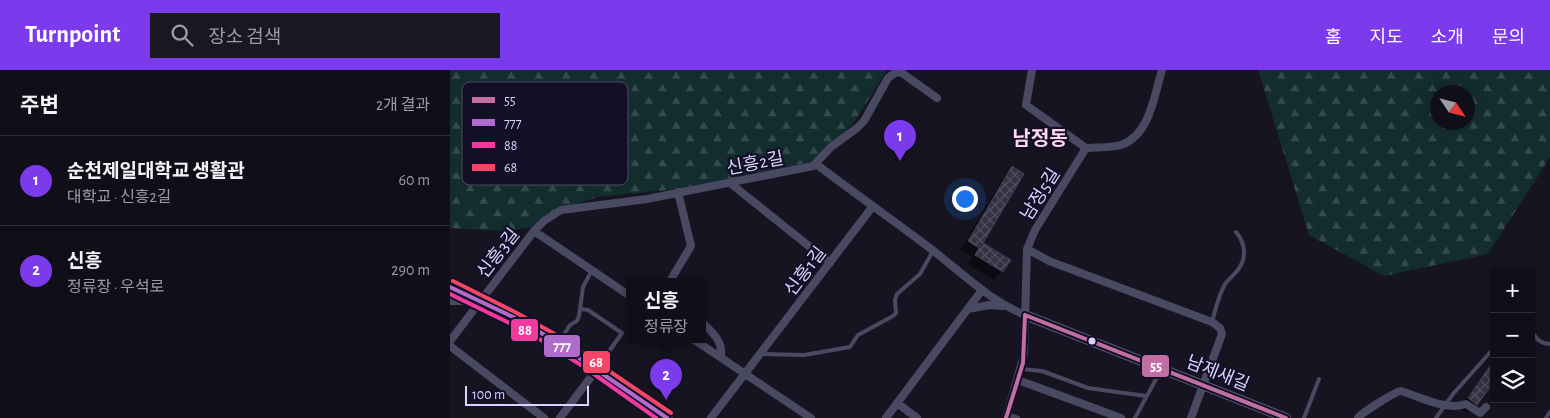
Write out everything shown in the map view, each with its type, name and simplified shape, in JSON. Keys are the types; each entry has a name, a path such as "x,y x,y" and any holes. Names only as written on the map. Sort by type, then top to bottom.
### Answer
{"main road":[{"path":"450,288 480,301 558,343 667,418"}],"street":[{"path":"1032,70 1026,105 1086,148 1119,145 1130,141 1135,136 1146,121 1162,70"},
{"path":"938,98 902,73 896,72 888,78 864,121 831,146 816,164 982,290 1007,307 1025,315"},
{"name":"남정5길","path":"1007,416 1024,355 1027,249 1035,230 1086,148"},
{"name":"신흥2길","path":"534,231 544,220 560,210 647,199 804,169 816,164"},
{"path":"730,183 830,263"},
{"path":"673,278 691,246 678,192"},
{"name":"신흥1길","path":"711,418 873,206"},
{"name":"신흥3길","path":"450,341 534,231 626,293"},
{"name":"남정5길","path":"1027,249 1058,265 1212,322"},
{"path":"886,418 982,290"},
{"path":"450,301 480,301"},
{"path":"968,309 989,304 1007,307"},
{"name":"남제새길","path":"1025,315 1204,384 1282,417"},
{"path":"1192,418 1222,334 1220,328 1212,322"},
{"path":"706,326 720,342 722,349 720,357"},
{"path":"699,343 811,418"},
{"path":"450,346 544,418"},
{"path":"560,418 597,369"},
{"path":"1018,380 1121,418"},
{"path":"1358,418 1361,413 1385,401 1397,391 1445,405 1459,407 1466,404 1480,413 1486,407"},
{"path":"897,403 917,418"}],"lane":[{"path":"1212,322 1216,306 1226,283 1244,260 1243,242 1236,232"},
{"path":"760,354 804,355 850,347 858,335 896,313 898,294 920,274 933,251"},
{"path":"558,343 570,325 577,321 581,309 583,287 592,270"},
{"path":"581,309 588,310 622,332 597,369"},
{"path":"1535,336 1539,342 1550,344"},
{"path":"1436,418 1490,353"},
{"path":"1021,369 1042,370 1088,388 1146,396"},
{"path":"1135,418 1156,379 1168,370"},
{"path":"1304,418 1319,379"},
{"path":"1546,418 1550,412"},
{"path":"1007,416 1018,418"}],"green space":[{"path":"450,70 887,70 853,124 811,162 677,189 597,197 561,210 539,226 506,231 450,228"},
{"path":"1258,70 1550,70 1550,157 1488,254 1384,276 1309,235"}],"building":[{"path":"1012,166 1024,174 983,243 1011,260 1003,272 975,255 979,248 968,241"},
{"path":"1490,366 1490,387 1477,405 1468,398"}],"transit line":[{"name":"68","path":"453,281 553,333 671,413"},
{"name":"777","path":"450,287 513,317 550,338 667,418"},
{"name":"88","path":"450,294 530,333 581,365 656,418"},
{"name":"55","path":"1025,315 1286,418"},
{"name":"55","path":"1006,418 1023,363 1025,315"}],"place":[{"name":"순천제일대학교 생활관","path":"900,161"},
{"name":"신흥","path":"666,400"}],"district":[{"name":"남정동","path":"1040,138"}]}
